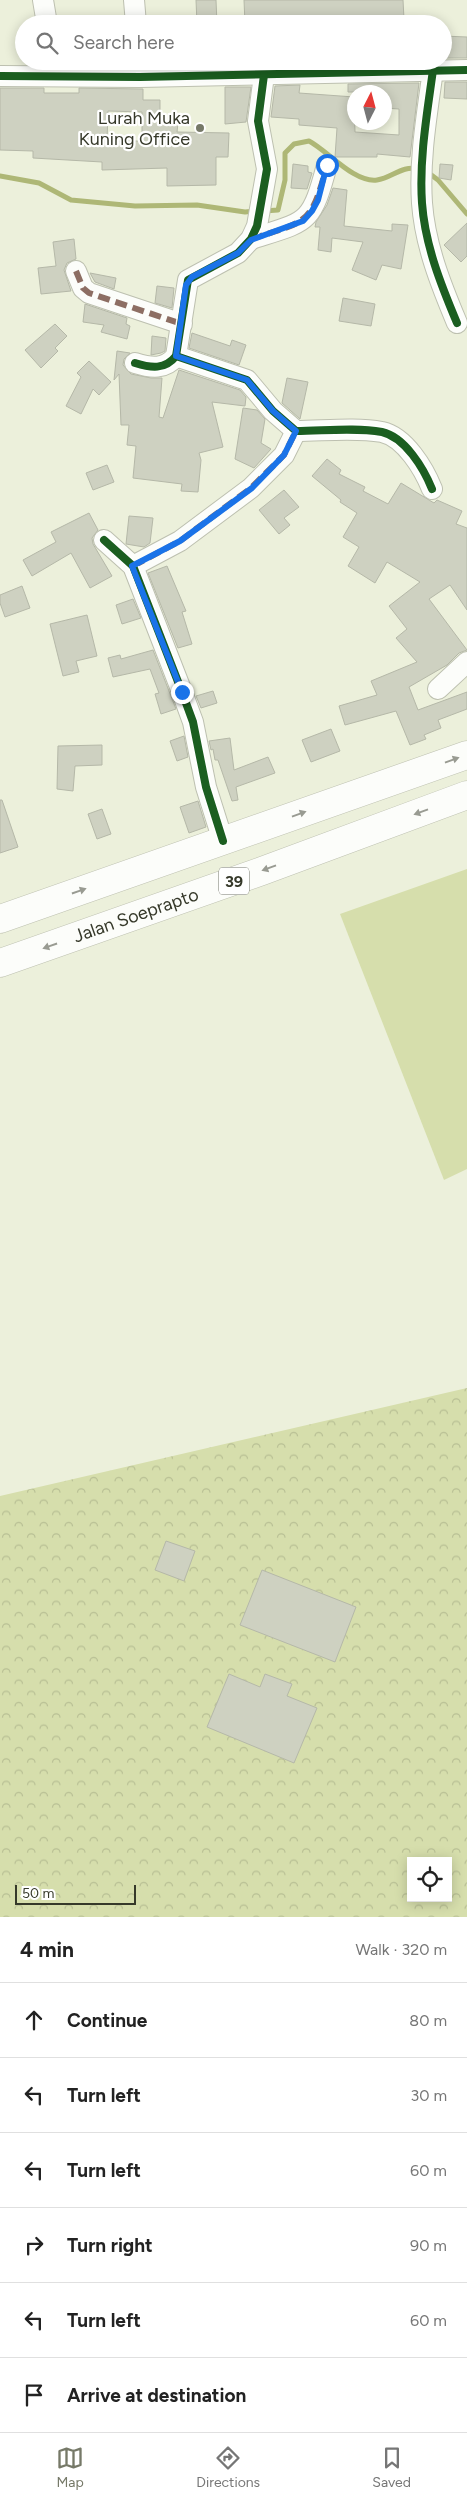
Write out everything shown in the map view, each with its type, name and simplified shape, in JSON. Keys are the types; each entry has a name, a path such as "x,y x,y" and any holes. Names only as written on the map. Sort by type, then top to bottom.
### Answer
{"highway":[{"name":"39","path":"0,919 467,754"},
{"name":"Jalan Soeprapto","path":"0,963 262,871 467,795"}],"street":[{"path":"44,0 46,15"},
{"path":"134,0 135,15"},
{"path":"0,76 45,70"},
{"path":"165,70 264,74 467,70"},
{"path":"432,70 422,162 424,220 440,282 457,323"},
{"path":"135,362 158,367 169,364 176,356 188,280 238,253 254,233 262,206 267,169 258,120 264,74"},
{"path":"254,233 303,221 312,211 318,200 327,165"},
{"path":"76,272 83,288 89,293 182,324"},
{"path":"176,356 247,380 273,411 296,431 373,432 390,435 400,442 426,473 432,489"},
{"path":"132,566 180,541 252,488 284,455 296,431"},
{"path":"104,540 132,566 192,722 206,787 223,841"},
{"path":"452,683 467,662"}],"green space":[{"path":"467,869 467,1169 444,1180 340,914"},
{"path":"467,1388 467,1917 0,1917 0,1496"}],"building":[{"path":"196,0 216,0 217,15 197,15"},
{"path":"244,0 403,0 404,15 245,15"},
{"path":"452,36 467,37 467,58 452,58"},
{"path":"445,82 467,82 467,99 444,98"},
{"path":"419,83 410,157 377,154 377,157 335,157 337,128 299,125 299,119 271,117 275,86 300,85 299,93 347,96 347,130 399,135 399,109 392,109 392,85 348,84"},
{"path":"225,87 251,87 246,122 225,124"},
{"path":"0,88 44,88 44,93 79,93 79,88 143,89 143,100 160,100 160,122 178,123 177,132 229,133 228,157 216,157 216,185 167,186 167,168 102,170 102,162 33,158 33,151 0,150","holes":["108,111 142,112 142,141 107,141"]},
{"path":"293,164 308,166 308,172 312,173 307,189 291,188"},
{"path":"440,164 453,165 451,180 439,178"},
{"path":"333,188 347,190 344,226 392,231 392,224 408,225 401,269 382,265 376,280 352,270 363,242 332,238 331,252 318,250 320,227 315,227 316,222 327,205"},
{"path":"467,223 467,256 461,262 444,245"},
{"path":"74,239 76,259 67,263 64,270 71,291 41,294 38,268 56,266 53,242"},
{"path":"90,273 116,278 114,289 95,282"},
{"path":"157,286 174,288 172,308 155,303"},
{"path":"343,298 375,304 371,326 339,321"},
{"path":"85,304 127,318 126,324 130,326 127,339 101,332 104,325 83,322"},
{"path":"55,324 67,336 55,348 58,351 41,368 25,350"},
{"path":"192,333 230,346 232,340 246,345 239,365 189,348"},
{"path":"152,336 166,338 165,351 151,355"},
{"path":"117,351 130,353 124,359 123,365 131,374 162,378 159,417 163,418 179,370 240,390 246,397 245,406 212,402 223,447 199,453 201,460 198,492 181,491 182,484 133,478 136,446 127,445 129,425 121,425 119,374 114,380"},
{"path":"89,361 111,382 99,395 93,389 81,414 66,406 81,377 77,373"},
{"path":"287,378 308,382 300,419 282,403"},
{"path":"243,408 257,410 265,419 261,443 271,449 254,468 235,459"},
{"path":"327,459 341,470 339,474 365,487 363,491 388,504 401,483 434,503 437,500 462,511 456,524 467,528 467,610 450,585 429,599 467,650 459,653 447,665 409,687 418,710 467,692 467,709 438,720 441,728 424,735 426,739 410,745 396,711 345,725 339,706 377,695 371,681 417,662 396,638 407,629 389,606 420,582 387,562 375,583 348,566 359,547 343,537 357,513 340,502 341,500 312,476"},
{"path":"107,465 114,482 93,490 86,473"},
{"path":"284,490 299,507 284,518 290,525 279,534 259,510"},
{"path":"89,513 98,530 92,538 93,544 112,576 90,588 71,553 32,576 23,560 56,542 51,532"},
{"path":"129,516 153,518 150,543 144,547 126,544"},
{"path":"167,566 186,611 182,612 192,644 178,648 148,573"},
{"path":"22,586 30,608 5,617 0,603 0,595"},
{"path":"133,599 141,618 122,624 116,605"},
{"path":"87,615 97,656 76,661 79,672 63,676 50,624"},
{"path":"153,650 176,709 161,714 155,694 159,693 150,669 113,677 108,658 120,655 121,659"},
{"path":"213,691 217,703 201,708 196,696"},
{"path":"331,729 340,751 311,762 302,740"},
{"path":"184,736 188,757 177,761 170,741"},
{"path":"230,738 234,770 268,757 275,773 236,787 238,800 232,801 218,760 215,760 209,741"},
{"path":"102,745 102,765 75,766 73,791 57,789 58,746"},
{"path":"0,800 2,800 18,847 0,853"},
{"path":"198,801 206,827 189,833 180,807"},
{"path":"102,809 111,834 97,839 88,814"},
{"path":"166,1541 195,1551 184,1581 155,1570"},
{"path":"262,1570 356,1607 335,1662 240,1625"},
{"path":"229,1674 260,1687 265,1674 292,1684 287,1696 317,1708 294,1763 207,1727"}],"waterway":[{"path":"264,211 278,210 285,180 285,153 294,144 309,141 350,172 368,180 382,179 402,170 418,169"},
{"path":"426,171 438,180 467,214"},
{"path":"0,176 39,183 71,200 135,206 197,205 245,212 256,211"}],"marked path":[{"path":"251,239 285,228 304,218 311,210 316,199 327,165"},
{"path":"76,271 83,288 89,293 182,324"},
{"path":"133,566 180,541 251,488 284,455 296,431"}],"cycle path":[{"path":"433,70 423,153 422,203 430,249 457,323"},
{"path":"0,76 140,77 467,70"},
{"path":"135,363 157,367 172,361 176,356 188,280 238,253 251,239 257,226 267,169 258,121 264,75"},
{"path":"176,356 247,380 273,411 296,431 361,430 382,432 390,435 413,455 432,489"},
{"path":"104,540 133,566 193,722 206,787 223,841"}],"place":[{"name":"Lurah Muka Kuning Office","path":"200,128"}],"route":[{"path":"182,692 132,566 180,541 252,488 284,455 296,431 273,411 247,380 218,368 176,356 186,285 192,277 238,253 251,240 303,221 312,211 318,200 327,165"}]}
